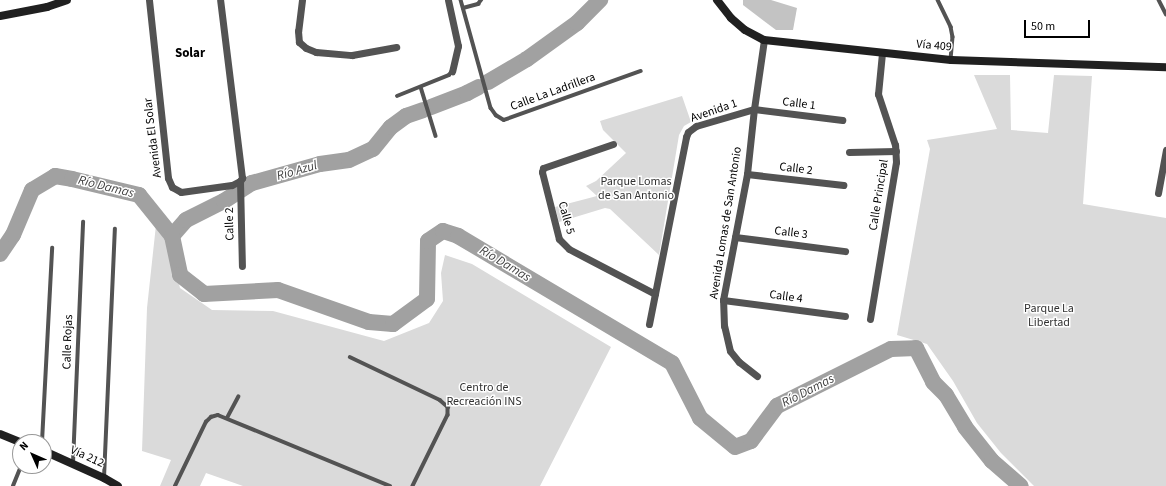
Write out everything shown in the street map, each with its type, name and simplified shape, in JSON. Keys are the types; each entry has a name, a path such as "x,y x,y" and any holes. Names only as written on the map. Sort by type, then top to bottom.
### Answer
{"street":[{"path":"0,16 47,7 66,0"},
{"name":"Avenida El Solar","path":"149,0 168,178 172,188 181,192 240,183"},
{"path":"220,0 242,173 240,183"},
{"path":"302,0 298,31 299,42 306,48 316,52 352,55 396,47"},
{"path":"448,0 458,46 452,71"},
{"name":"Vía 409","path":"716,0 731,18 745,30 764,40 951,60 1166,67"},
{"name":"Avenida 1","path":"649,324 688,132 696,126 754,109 764,40"},
{"name":"Calle Principal","path":"870,319 896,162 896,151 878,94 882,53"},
{"name":"Calle 1","path":"754,109 842,120"},
{"name":"Avenida Lomas de San Antonio","path":"754,109 747,174 723,300 724,326 730,352 739,362 757,376"},
{"name":"Calle 5","path":"613,144 543,168 542,172 559,239 570,249 655,294"},
{"path":"1158,193 1166,150"},
{"path":"849,152 896,151"},
{"name":"Calle 2","path":"747,174 843,185"},
{"name":"Calle 2","path":"240,183 242,266"},
{"name":"Calle 3","path":"735,237 845,251"},
{"name":"Calle 4","path":"723,300 845,316"},
{"path":"0,434 12,439"},
{"name":"Vía 212","path":"52,455 73,463 118,486"}],"lane":[{"name":"Calle La Ladrillera","path":"462,0 491,108 496,115 504,120 641,71"},
{"path":"463,8 478,4 481,0"},
{"path":"938,0 952,32 951,60"},
{"path":"1159,0 1166,14"},
{"path":"397,96 449,75 452,71"},
{"path":"421,87 436,136"},
{"name":"Calle Rojas","path":"73,463 83,222"},
{"path":"104,478 114,229"},
{"path":"42,434 52,248"},
{"path":"350,357 440,400 448,408 448,415 413,486"},
{"path":"227,418 238,397"},
{"path":"175,486 206,422 215,415 227,418 390,486"},
{"path":"13,486 18,474"}],"green space":[{"name":"Parque La Libertad","path":"974,75 1010,75 1011,130 1048,133 1054,75 1092,76 1083,204 1166,218 1166,486 1034,486 1001,453 977,423 953,381 927,344 897,335 930,149 927,140 997,129"},
{"name":"Parque Lomas de San Antonio","path":"682,96 691,122 684,126 679,135 659,255 610,209 605,208 559,222 555,207 597,196 586,186 596,181 626,153 603,130 600,121"},
{"name":"Centro de Recreación INS","path":"156,225 167,238 180,288 212,310 273,311 384,341 429,323 443,301 441,273 445,255 472,264 611,347 540,486 243,486 206,473 200,486 160,486 171,460 142,451 147,308"}],"building":[{"path":"743,0 771,0 797,8 793,30 776,30 743,5"}],"waterway":[{"name":"Río Azul","path":"488,82 527,59 577,23 600,0"},
{"name":"Río Azul","path":"431,107 479,87"},
{"name":"Río Azul","path":"172,236 186,220 224,201 252,183 320,164 349,160 373,149 391,127 406,116 423,110"},
{"name":"Río Damas","path":"0,254 13,235 32,190 55,176 72,179 139,195 172,236 180,275 204,294 278,290 369,322 393,324 427,299 428,241 443,231 458,236 672,363 700,418 735,447 751,441 777,406 891,349 916,348 933,382 946,395 965,427 992,461 1021,486"}],"district":[{"name":"Solar","path":"190,53"}]}
